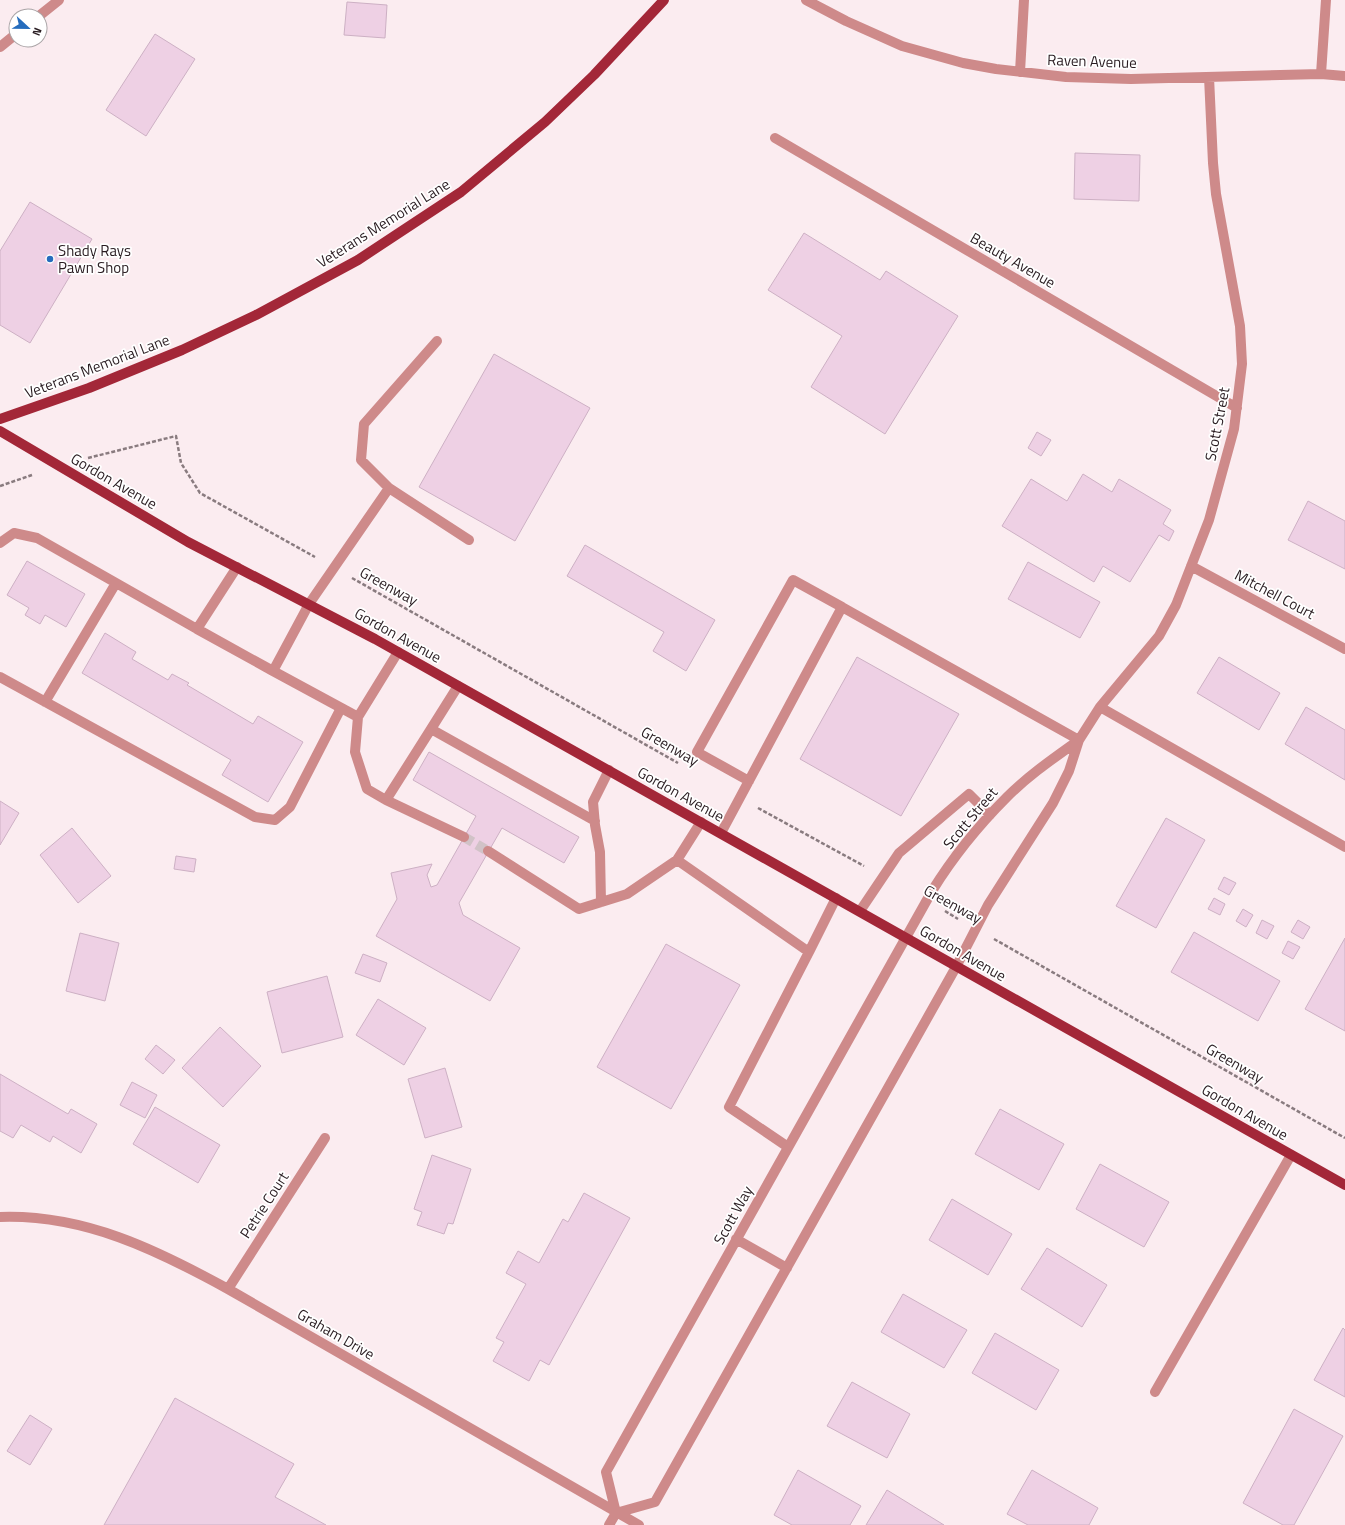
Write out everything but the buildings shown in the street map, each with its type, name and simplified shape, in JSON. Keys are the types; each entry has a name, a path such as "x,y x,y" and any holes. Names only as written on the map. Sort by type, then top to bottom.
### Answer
{"main road":[{"name":"Veterans Memorial Lane","path":"0,419 89,388 182,350 256,316 358,260 460,192 545,122 594,75 664,0"},
{"name":"Gordon Avenue","path":"0,431 188,542 309,604 398,652 1345,1185"}],"street":[{"path":"48,9 59,0"},
{"name":"Raven Avenue","path":"806,0 846,21 902,46 963,64 1066,77 1209,78 1321,74 1345,76"},
{"path":"1020,72 1024,0"},
{"path":"1321,74 1326,0"},
{"path":"0,47 8,40"},
{"name":"Scott Street","path":"956,967 988,905 1053,803 1069,771 1079,740 1100,707 1159,636 1176,605 1209,520 1234,429 1242,364 1240,326 1216,194 1211,139 1209,78"},
{"name":"Beauty Avenue","path":"775,138 1237,408"},
{"path":"437,342 364,424 361,460 389,488 469,540"},
{"path":"273,671 309,604 389,488"},
{"path":"0,543 14,534 37,538 197,629 358,717"},
{"name":"Mitchell Court","path":"1191,566 1345,649"},
{"path":"197,629 237,567"},
{"path":"749,781 697,752 793,580 1079,740"},
{"path":"45,702 116,583"},
{"path":"721,834 842,607"},
{"path":"398,652 358,717 355,752 367,789 386,800 464,837"},
{"path":"0,677 254,817 275,820 290,807 341,708"},
{"path":"386,800 458,686"},
{"path":"1100,707 1345,847"},
{"path":"431,729 595,821"},
{"name":"Scott Street","path":"906,937 937,883 957,855 990,815 1007,797 1038,769 1079,740"},
{"path":"601,902 600,852 593,802 609,770"},
{"path":"860,911 899,853 969,794 990,815"},
{"path":"488,851 579,909 626,894 677,860 701,822"},
{"path":"677,860 809,952"},
{"path":"788,1147 729,1107 836,898"},
{"name":"Scott Way","path":"616,1512 606,1472 906,937"},
{"path":"609,1525 616,1512 655,1502 956,967"},
{"name":"Petrie Court","path":"228,1289 325,1138"},
{"path":"1154,1392 1291,1155"},
{"name":"Graham Drive","path":"0,1216 19,1216 70,1223 120,1236 167,1256 228,1289 639,1525"},
{"path":"736,1239 787,1268"}],"path":[{"name":"Greenway","path":"0,486 92,456 176,436 181,463 200,493 678,763"},
{"path":"740,798 883,877"},
{"name":"Greenway","path":"926,901 1345,1138"}],"tunnel":[{"path":"464,837 488,851"}],"place":[{"name":"Shady Rays Pawn Shop","path":"50,259"}]}
